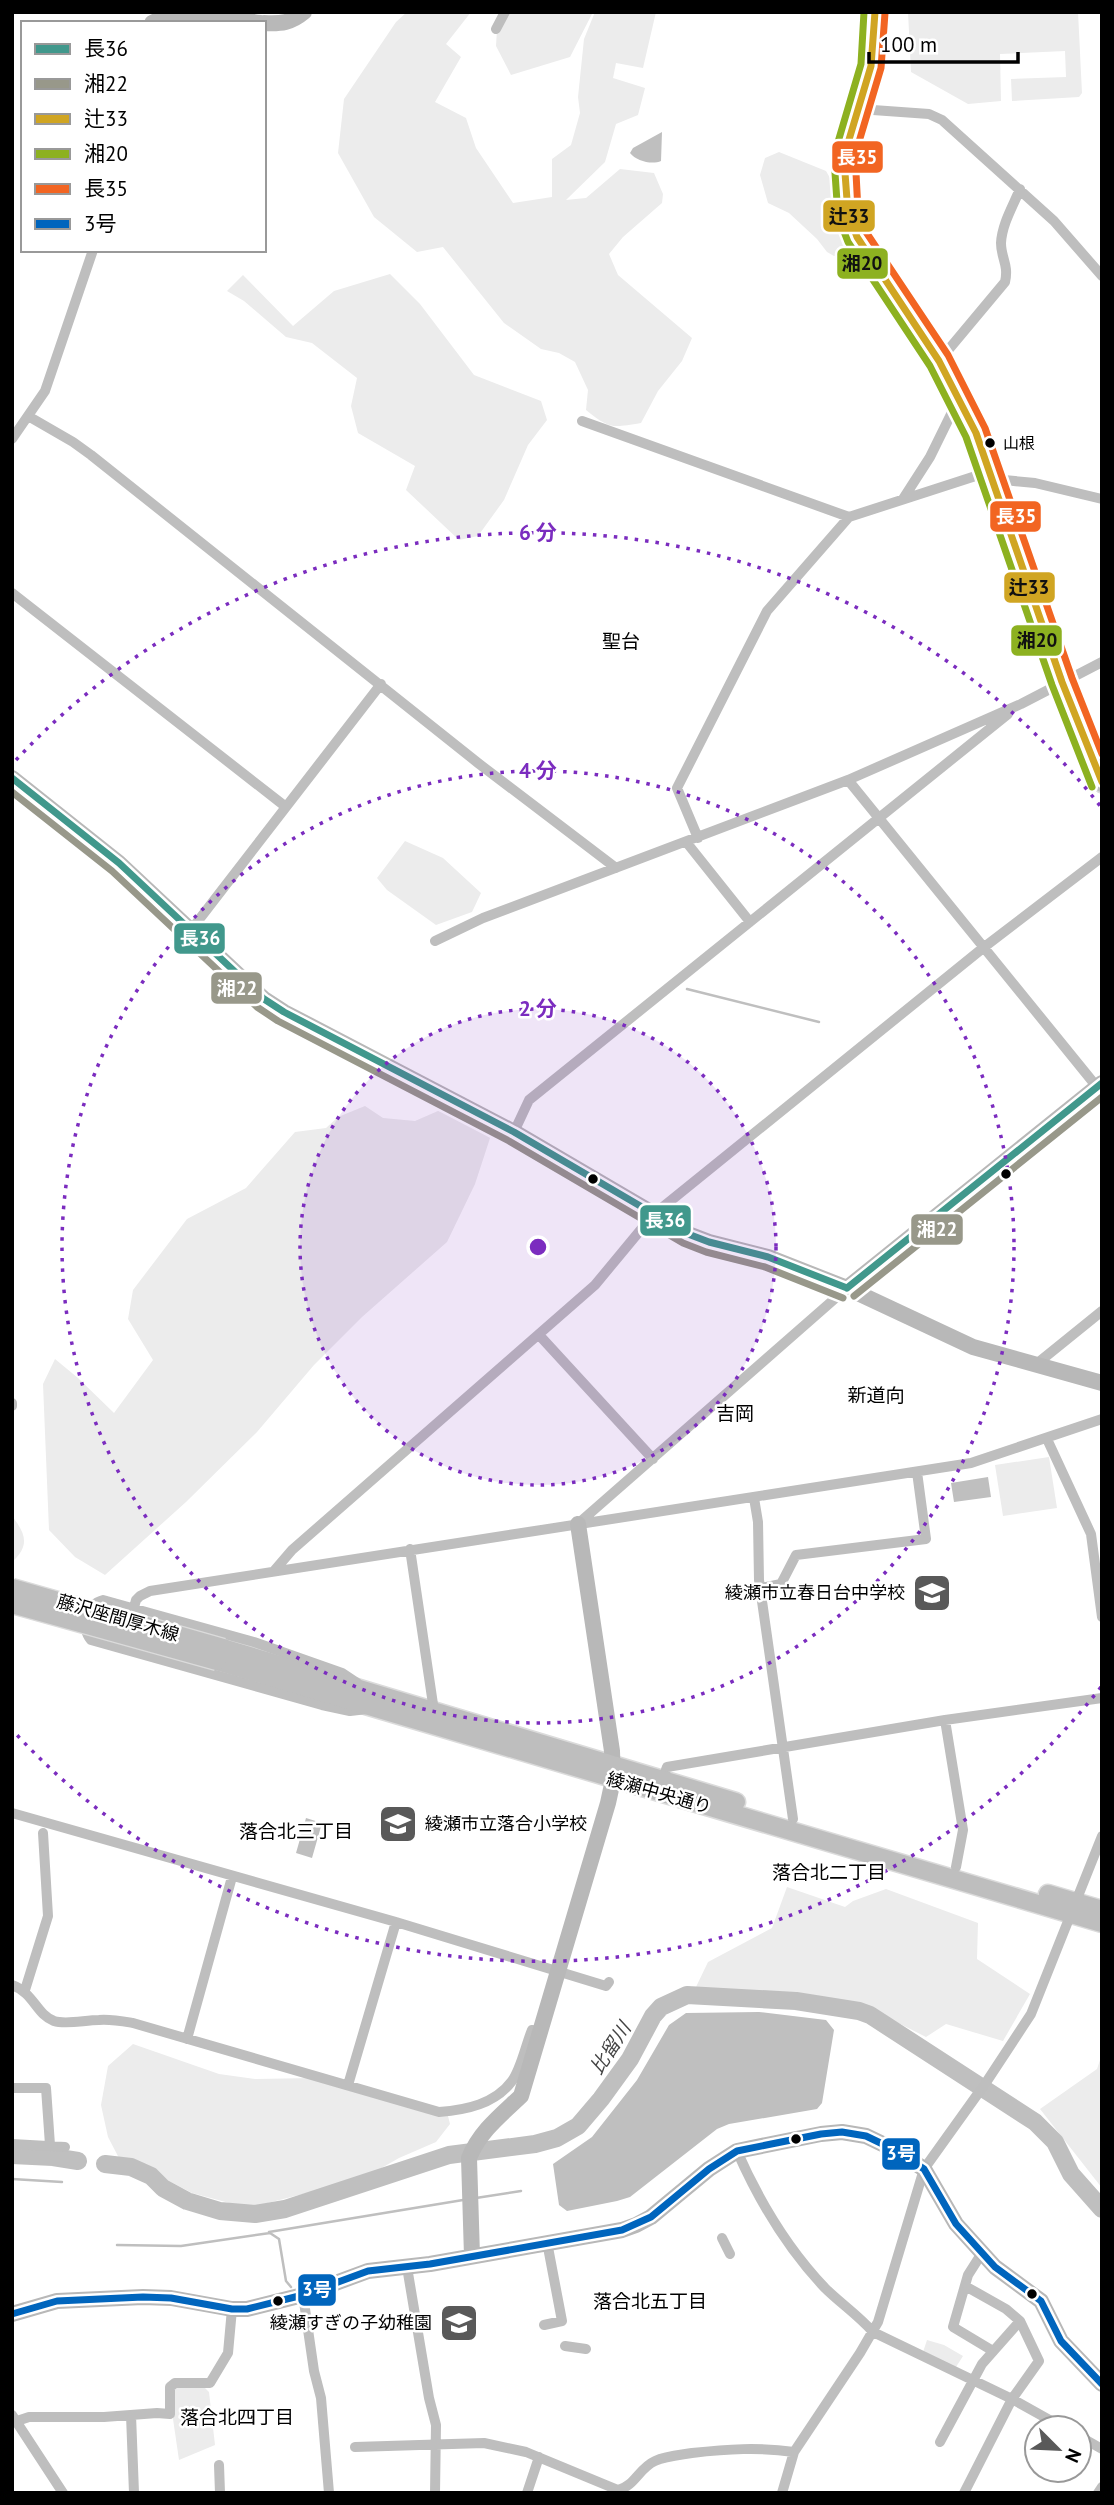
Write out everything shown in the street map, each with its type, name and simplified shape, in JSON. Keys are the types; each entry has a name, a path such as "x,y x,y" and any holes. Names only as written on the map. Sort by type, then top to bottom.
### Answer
{"main road":[{"path":"875,12 871,66 859,109 852,167 855,216 867,252 939,361 976,433 1062,682 1102,783"},
{"name":"藤沢座間厚木線","path":"12,1588 220,1654"},
{"name":"藤沢座間厚木線","path":"12,1604 220,1654"},
{"name":"綾瀬中央通り","path":"220,1654 953,1877 1073,1908 1102,1910"},
{"name":"綾瀬中央通り","path":"374,1701 434,1710 613,1773 662,1781 956,1867 1073,1908 1102,1923"}],"street":[{"path":"266,23 294,21 304,12"},
{"path":"496,29 505,12"},
{"path":"161,17 185,13 247,21"},
{"path":"859,109 916,112 942,120 1054,221 1102,276"},
{"path":"939,361 1005,282 1008,271 1001,245 1004,226 1020,189"},
{"path":"12,439 45,391 92,252"},
{"path":"902,499 930,457 959,398"},
{"path":"12,418 26,419 91,455 478,763 616,868"},
{"path":"582,421 849,517"},
{"path":"698,838 677,788 767,611 849,517 988,472 1004,480 1035,483 1102,499"},
{"path":"12,593 286,807"},
{"path":"435,940 483,918 848,780 1021,704 1102,662"},
{"path":"191,930 381,684"},
{"path":"514,1132 529,1100 1021,704"},
{"path":"12,778 119,863 264,999 284,1012 514,1132 688,1234 768,1257 847,1288 973,1347 1102,1383"},
{"path":"578,1524 847,1288 1099,1085 983,948 848,780"},
{"path":"687,843 750,922"},
{"path":"274,1571 292,1550 540,1336 595,1285 653,1214 983,948 1102,857"},
{"path":"1034,1366 1102,1311"},
{"path":"540,1336 653,1459"},
{"path":"123,1649 133,1608 140,1595 150,1591 971,1463 1102,1419"},
{"path":"1047,1438 1091,1534 1102,1617"},
{"path":"761,1588 782,1584 796,1555 926,1539 917,1472"},
{"path":"754,1498 758,1522 761,1588 793,1819"},
{"path":"472,2256 472,2151 486,2129 522,2096 608,1803 613,1773 578,1524"},
{"path":"410,1549 434,1710"},
{"path":"103,1600 133,1608 254,1642 342,1673 374,1701 350,1711 285,1696 91,1640 84,1628 91,1605 97,1601 103,1600"},
{"path":"662,1781 667,1767 945,1720 1102,1698"},
{"path":"945,1720 963,1830 956,1867"},
{"path":"12,1813 41,1827 85,1834 396,1922 606,1986 609,1982"},
{"path":"25,1990 48,1916 41,1827"},
{"path":"782,2493 794,2452 880,2318 924,2169 1031,2014 1102,1836"},
{"path":"187,2039 232,1877"},
{"path":"348,2085 396,1922"},
{"path":"12,1985 25,1990 39,2009 58,2022 100,2020 132,2023 434,2111 467,2108 492,2100 513,2080 532,2030 541,2032"},
{"path":"12,2088 46,2088 50,2145"},
{"path":"12,2314 57,2301 143,2297 171,2298 232,2309 257,2307 303,2295 356,2274 472,2256 636,2225 651,2217 722,2159 737,2151 821,2134 855,2133 895,2150 924,2169 956,2224 1009,2278 1041,2301 1061,2341 1102,2385"},
{"path":"12,2144 65,2147"},
{"path":"737,2151 759,2200 786,2239 826,2289 873,2332 1039,2414"},
{"path":"722,2238 730,2254"},
{"path":"544,2325 562,2322 547,2242"},
{"path":"982,2253 968,2275 953,2328 993,2351"},
{"path":"407,2267 426,2384 436,2425 435,2493"},
{"path":"964,2493 1012,2399 1039,2361 1020,2320 965,2286"},
{"path":"303,2295 314,2371 321,2398 329,2493"},
{"path":"63,2493 15,2418 170,2414 170,2387 175,2383 210,2383 228,2353 232,2309"},
{"path":"940,2442 972,2380 1020,2320"},
{"path":"565,2346 586,2349"},
{"path":"131,2415 134,2493"},
{"path":"355,2447 484,2443 526,2452 618,2490 631,2485 646,2465 666,2457 737,2448 794,2452"},
{"path":"527,2493 539,2457"},
{"path":"219,2465 220,2493"},
{"path":"1098,2493 1102,2487"}],"shaded area":[{"path":"407,12 471,12 446,44 461,57 435,102 466,118 476,148 513,203 552,197 552,159 571,145 580,113 578,97 584,39 595,12 656,12 643,68 616,63 613,78 645,88 638,115 616,124 605,162 566,200 586,198 620,169 654,173 663,194 662,203 623,237 609,254 618,275 692,338 682,361 658,391 641,423 611,426 586,410 588,390 575,362 559,353 541,349 504,323 443,247 417,252 374,217 338,153 344,99 396,22"},
{"path":"498,12 593,12 570,57 511,75 496,46"},
{"path":"908,12 1078,12 1082,93 1079,97 1012,101 1011,79 1066,77 1065,51 1000,54 1001,101 968,104 911,72"},
{"path":"662,132 661,161 644,162 630,153 633,148"},
{"path":"779,152 826,171 834,185 848,242 842,254 834,256 827,252 789,213 768,203 760,175 765,158"},
{"path":"390,274 420,304 474,375 541,401 547,420 528,445 504,500 478,536 459,540 406,490 415,466 358,433 351,406 357,378 312,343 286,337 244,301 227,291 243,275 293,326 334,291"},
{"path":"405,841 443,858 481,893 472,912 436,925 387,890 377,878"},
{"path":"365,1106 383,1118 415,1121 438,1111 460,1114 491,1135 475,1184 447,1242 362,1317 314,1365 257,1432 186,1502 105,1575 75,1557 49,1530 43,1384 55,1359 114,1413 153,1360 128,1319 133,1290 187,1219 246,1188 295,1132 326,1128 338,1117"},
{"path":"1049,1457 1057,1508 1003,1516 995,1465"},
{"path":"988,1477 991,1497 954,1502 951,1483"},
{"path":"12,1516 23,1534 24,1545 12,1562"},
{"path":"306,1818 322,1823 312,1858 296,1853"},
{"path":"787,1887 845,1907 853,1901 886,1889 978,1923 977,1959 1030,1994 1003,2041 946,2024 926,2037 859,2003 696,1987 708,1962 772,1928"},
{"path":"759,2012 826,2020 834,2030 822,2103 817,2109 729,2124 717,2129 630,2197 567,2211 559,2205 553,2164 592,2137 637,2080 669,2025 686,2013"},
{"path":"133,2044 219,2074 255,2079 314,2078 447,2112 450,2124 436,2142 371,2174 248,2208 192,2193 154,2173 120,2160 108,2137 101,2105 108,2066"},
{"path":"1102,2054 1102,2188 1040,2109 1097,2069"},
{"path":"927,2340 944,2345 963,2356 956,2367 923,2352"},
{"path":"177,2386 203,2386 209,2392 215,2445 179,2460 173,2419 174,2389"}],"waterway":[{"path":"687,989 819,1022"},
{"name":"比留川","path":"105,2164 131,2167 151,2176 163,2188 187,2201 220,2211 255,2214 285,2209 449,2155 535,2144 557,2138 578,2126 601,2099 630,2059 653,2016 661,2007 687,1995 796,2001 870,2015 1035,2122 1055,2142 1071,2174 1102,2209"},
{"name":"比留川","path":"12,2155 78,2161"},
{"path":"12,2179 62,2182"},
{"path":"476,2198 521,2191"},
{"path":"269,2232 463,2200"},
{"path":"117,2245 181,2246 270,2233 279,2239 286,2281 291,2287"}],"transit line":[{"name":"湘20","path":"864,12 861,64 838,142 835,173 838,216 848,242 930,366 966,437 1052,685 1092,787"},
{"name":"辻33","path":"875,12 871,66 848,143 845,173 848,213 857,237 939,361 976,433 1062,682 1102,782"},
{"name":"長35","path":"885,13 881,68 858,145 858,211 866,232 948,355 985,428 1072,678 1102,754"},
{"name":"長36","path":"12,778 119,863 264,999 284,1012 514,1132 688,1234 768,1257 847,1288"},
{"name":"湘22","path":"12,792 112,871 257,1007 278,1021 509,1141 683,1243 706,1252 765,1267 843,1298"},
{"name":"長36","path":"847,1288 1102,1083"},
{"name":"湘22","path":"854,1296 1102,1097"},
{"name":"3号","path":"12,2314 57,2301 143,2297 171,2298 232,2309 247,2309 303,2295 368,2271 430,2264 622,2230 651,2217 709,2169 737,2151 842,2132 866,2136 895,2150 924,2169 956,2224 995,2267 1041,2301 1061,2341 1102,2384"}],"place":[{"name":"山根","path":"990,443"},
{"name":"綾瀬市立春日台中学校","path":"932,1593"},
{"name":"綾瀬市立落合小学校","path":"398,1824"},
{"name":"綾瀬すぎの子幼稚園","path":"459,2323"}],"district":[{"name":"聖台","path":"621,641"},
{"name":"新道向","path":"876,1395"},
{"name":"吉岡","path":"735,1413"},
{"name":"落合北三丁目","path":"296,1831"},
{"name":"落合北二丁目","path":"829,1872"},
{"name":"落合北五丁目","path":"650,2301"},
{"name":"落合北四丁目","path":"237,2417"}]}
